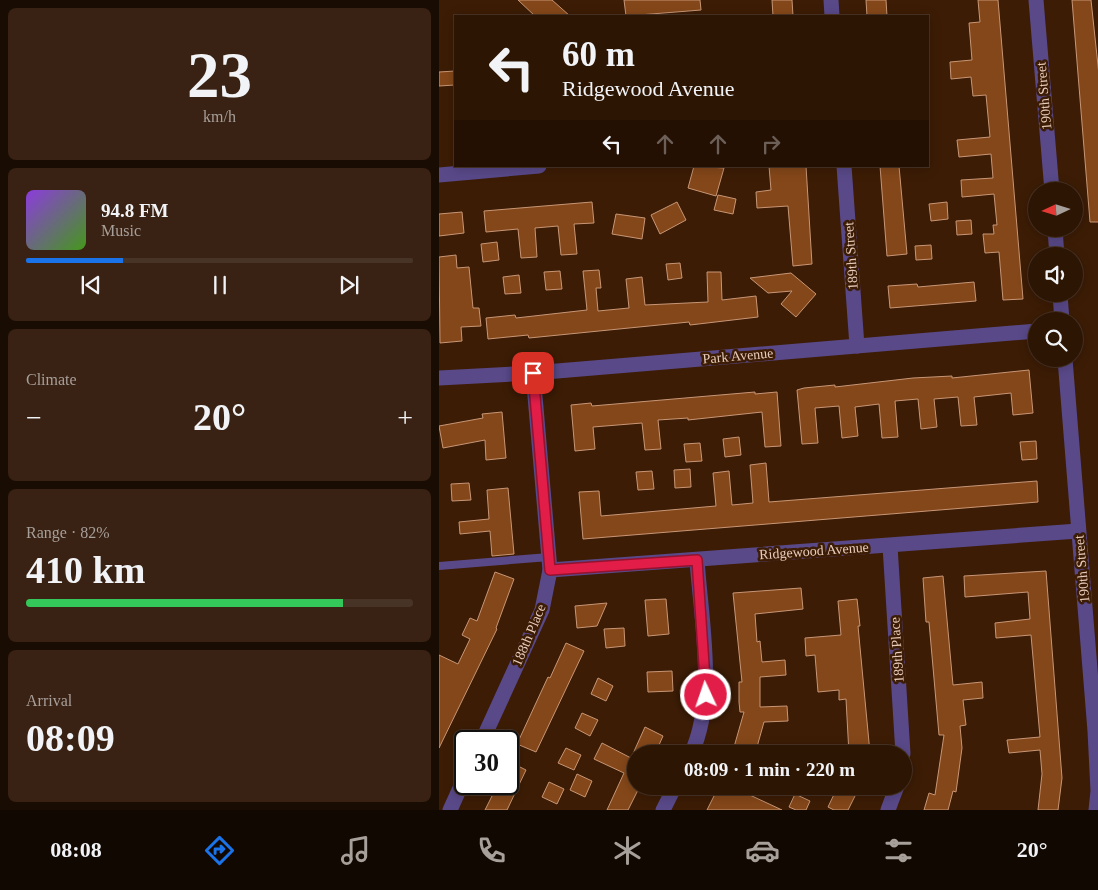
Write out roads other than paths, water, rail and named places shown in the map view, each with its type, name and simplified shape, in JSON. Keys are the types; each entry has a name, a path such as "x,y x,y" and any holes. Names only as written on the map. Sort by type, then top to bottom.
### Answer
{"street":[{"path":"831,0 833,15"},
{"name":"190th Street","path":"1036,0 1051,182"},
{"path":"439,176 529,167"},
{"name":"189th Street","path":"844,167 857,346"},
{"name":"Park Avenue","path":"439,378 533,373 1028,332"},
{"name":"190th Street","path":"1066,367 1078,530 1097,730 1098,792 1096,810"},
{"name":"188th Place","path":"487,730 542,610 549,564 533,373"},
{"name":"Ridgewood Avenue","path":"549,564 697,560 1078,530"},
{"name":"189th Place","path":"890,546 902,745"},
{"path":"696,745 700,736 706,695 697,560"},
{"path":"450,810 457,795"},
{"path":"663,810 670,795"},
{"path":"888,810 894,795"}],"lane":[{"path":"439,566 549,564"}]}
